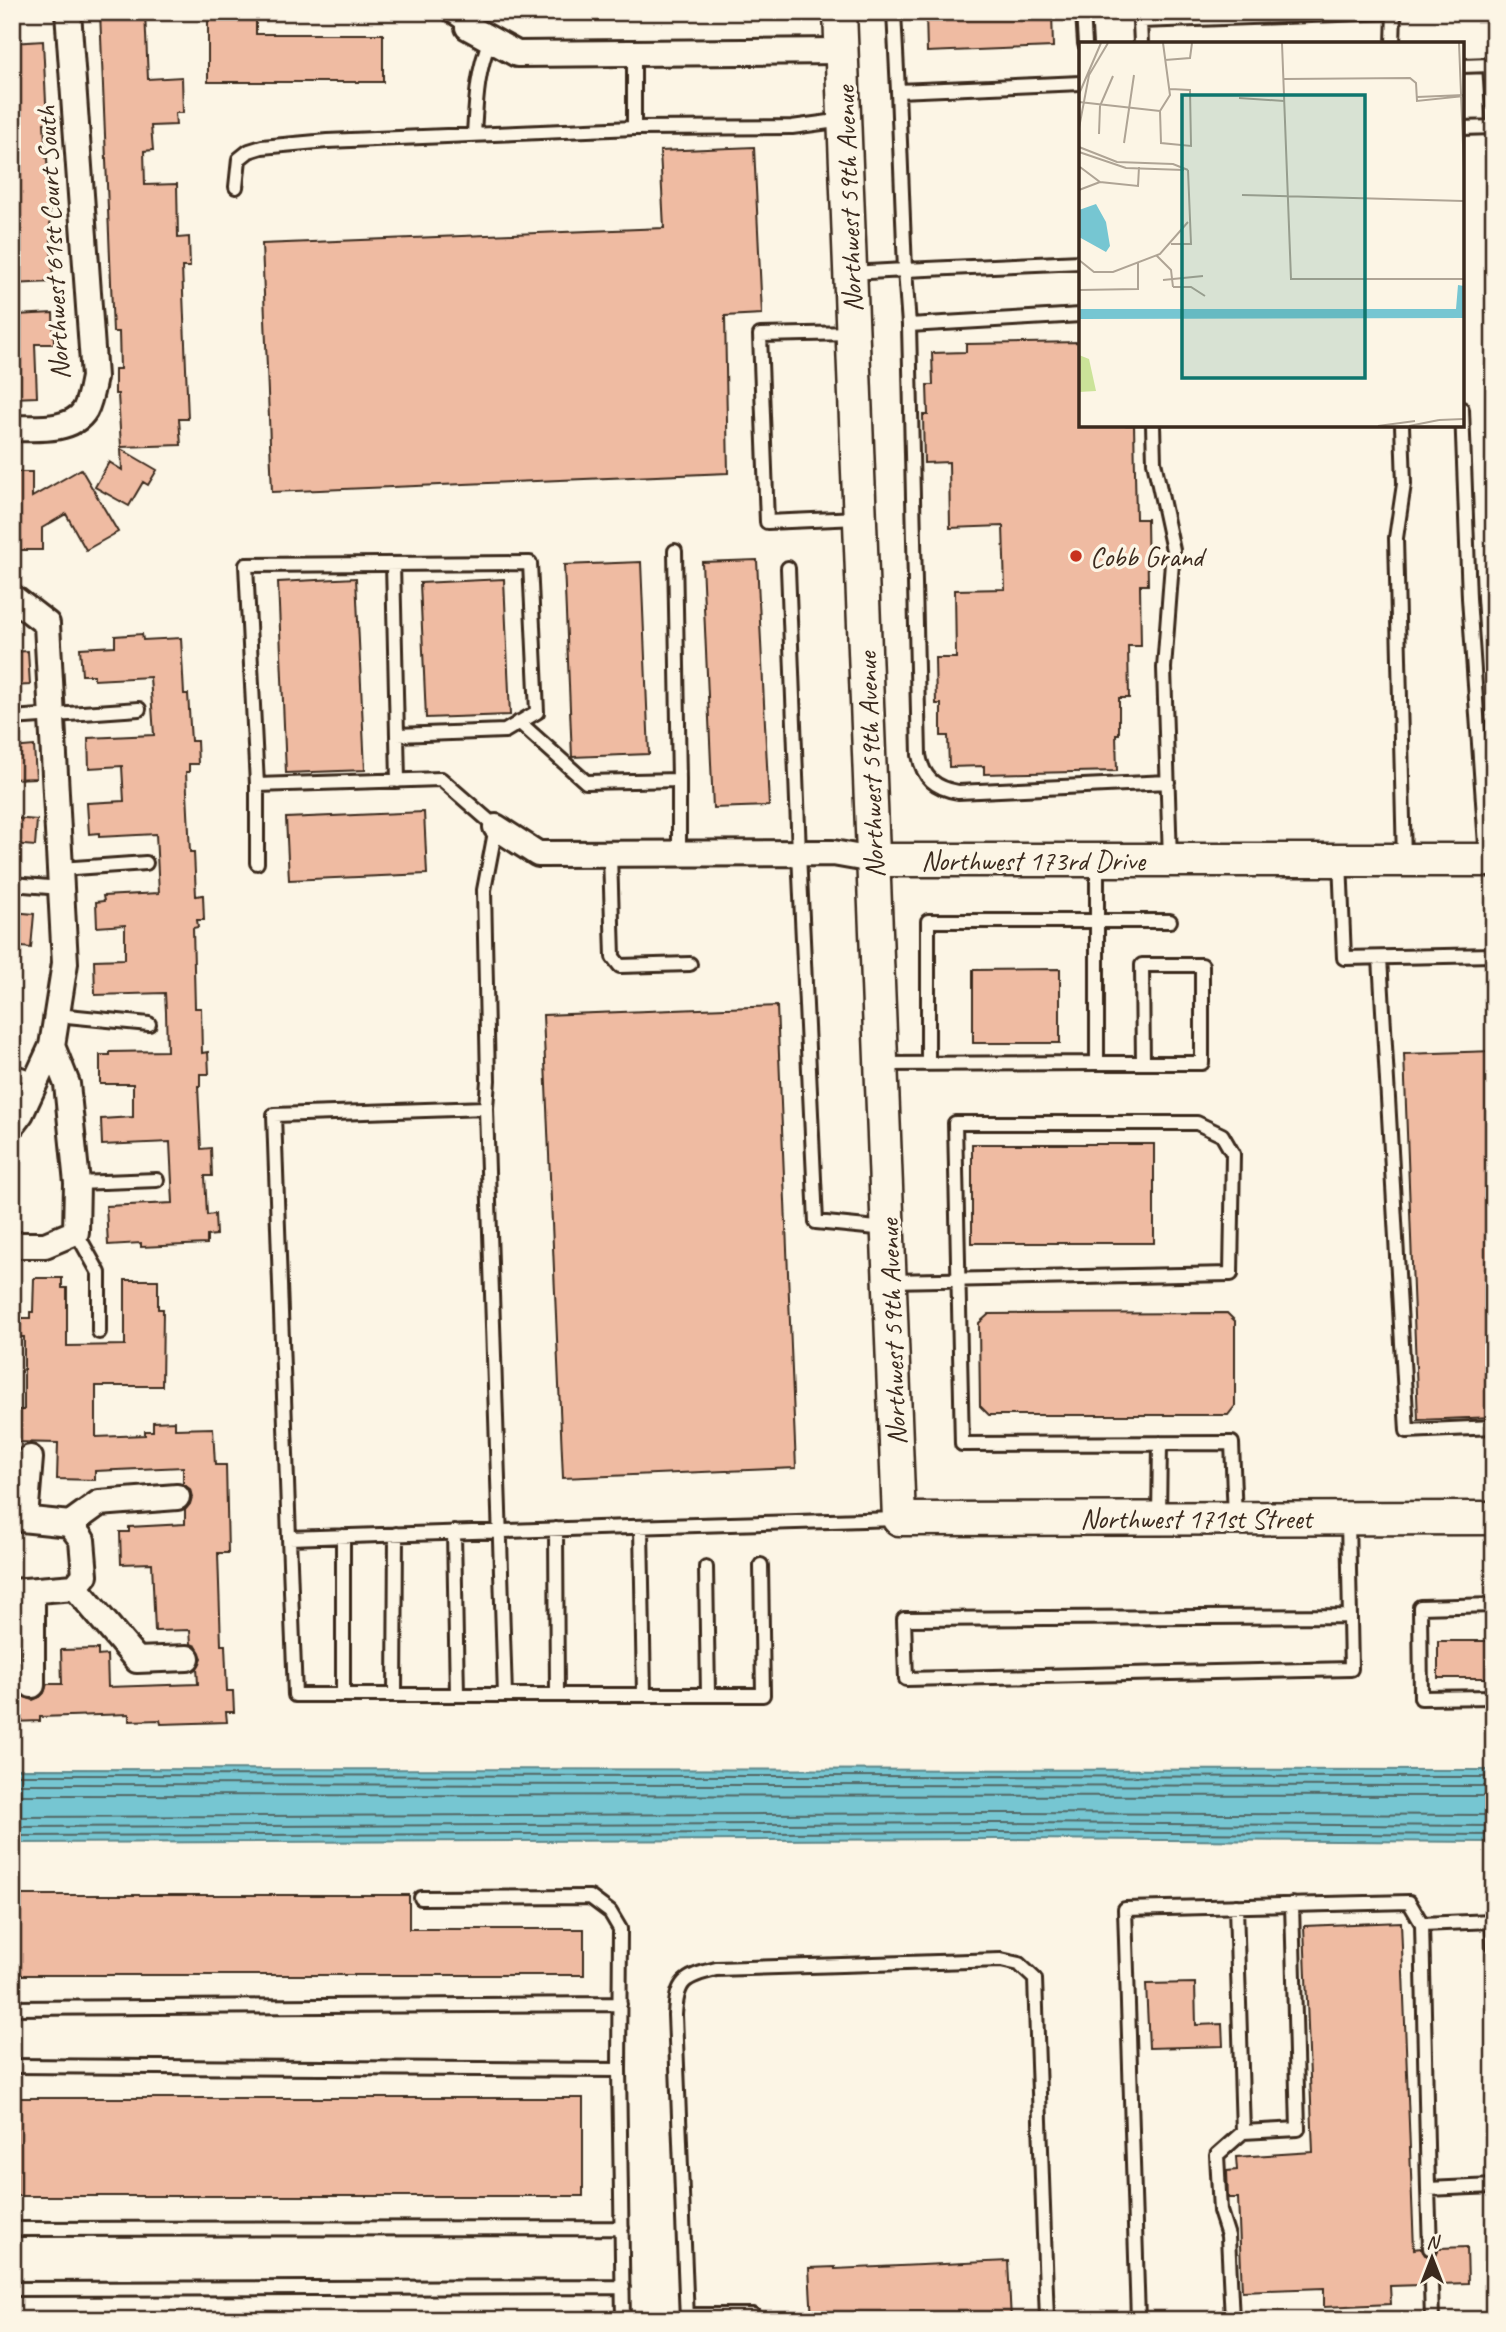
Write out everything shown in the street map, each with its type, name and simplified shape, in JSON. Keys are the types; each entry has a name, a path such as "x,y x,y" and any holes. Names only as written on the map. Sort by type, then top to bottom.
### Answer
{"street":[{"name":"Northwest 61st Court South","path":"12,428 40,428 72,423 86,410 94,377 68,12"},
{"name":"Northwest 59th Avenue","path":"840,12 899,1519"},
{"path":"468,27 517,54 842,51"},
{"path":"12,597 47,624 65,963 51,1045 21,1113 12,1125"},
{"path":"12,616 47,624"},
{"name":"Northwest 173rd Drive","path":"496,827 538,854 833,852 873,860 1490,860"},
{"path":"12,1245 45,1245 76,1232 77,1183 67,1084 51,1045"},
{"path":"30,1458 19,1518 70,1524 99,1503 177,1497"},
{"name":"Northwest 171st Street","path":"899,1519 1494,1518"},
{"path":"32,1685 22,1592 75,1587 85,1576 82,1540 70,1524"},
{"path":"75,1587 137,1660 187,1658"}],"lane":[{"path":"446,12 468,27"},
{"path":"894,12 909,325 921,767 935,785 958,792 1168,782"},
{"path":"1083,12 1085,42"},
{"path":"1141,42 1140,17 1394,12 1393,42"},
{"path":"474,134 476,90 482,59 490,40"},
{"path":"634,53 634,128"},
{"path":"1464,66 1492,64 1494,127 1464,128"},
{"path":"898,91 1079,83"},
{"path":"236,187 239,159 249,151 262,147 474,134 634,128 792,127 845,120"},
{"path":"850,273 1079,262"},
{"path":"909,325 1079,315"},
{"path":"853,333 760,335 767,522 860,518"},
{"path":"1153,427 1154,462 1173,550 1164,668 1170,860"},
{"path":"1402,427 1404,484 1396,538 1404,860"},
{"path":"1463,427 1469,598 1490,860"},
{"path":"675,551 679,853"},
{"path":"257,863 257,785 246,565 530,563 537,712 505,731 397,735"},
{"path":"393,564 398,780"},
{"path":"788,568 816,1222 888,1229"},
{"path":"12,718 139,709"},
{"path":"519,722 586,782 679,780"},
{"path":"257,785 441,779 496,827 484,890 488,1080 486,1108 505,1695"},
{"path":"610,853 613,957 620,965 690,964"},
{"path":"1097,860 1097,1063"},
{"path":"1340,860 1344,958 1494,956"},
{"path":"12,884 146,863"},
{"path":"928,1063 928,921 1170,921"},
{"path":"1380,958 1407,1431 1494,1427"},
{"path":"881,1064 1202,1063 1202,965 1142,965 1143,1063"},
{"path":"57,1015 149,1024"},
{"path":"12,1071 36,1079"},
{"path":"486,1108 274,1115 295,1695 763,1695 761,1565"},
{"path":"890,1281 958,1279 1231,1274 1233,1154 1222,1135 1198,1123 955,1124 958,1279 962,1444 1232,1443 1235,1518"},
{"path":"77,1183 157,1180"},
{"path":"76,1232 99,1273 99,1332"},
{"path":"1159,1519 1160,1443"},
{"path":"1348,1518 1350,1616 1351,1669 905,1679 904,1619 1350,1616"},
{"path":"289,1538 899,1519"},
{"path":"641,1527 644,1695"},
{"path":"556,1529 557,1695"},
{"path":"454,1532 457,1695"},
{"path":"395,1695 396,1534"},
{"path":"343,1536 343,1695"},
{"path":"706,1567 708,1695"},
{"path":"1494,1605 1420,1607 1421,1698 1494,1697"},
{"path":"421,1898 590,1897 610,1912 620,1929 623,2320"},
{"path":"1138,2320 1125,1909 1409,1902 1422,1924 1430,2248"},
{"path":"1232,2320 1228,2236 1220,2211 1217,2155 1244,2132 1298,2129 1292,1904"},
{"path":"1236,1906 1244,2132"},
{"path":"1422,1924 1493,1921 1494,1948"},
{"path":"753,2320 753,2315 687,2318 676,1992 691,1975 716,1969 1001,1960 1019,1964 1035,1979 1047,2320"},
{"path":"12,2008 620,2004"},
{"path":"12,2066 619,2070"},
{"path":"1428,2189 1494,2186"},
{"path":"12,2229 622,2228"},
{"path":"1431,2284 1432,2320"},
{"path":"12,2289 623,2287"}],"water":[{"path":"12,1769 1494,1770 1494,1842 999,1839 12,1843"}],"building":[{"path":"100,12 145,12 148,79 182,77 183,113 175,113 176,125 151,126 153,150 144,151 145,185 177,184 178,238 189,237 190,267 182,267 188,419 179,419 181,445 121,447 118,394 115,394 115,369 120,369 119,332 113,332"},
{"path":"208,12 256,12 256,34 383,34 383,82 208,82"},
{"path":"926,12 1052,12 1053,47 927,52"},
{"path":"43,41 47,123 44,123 53,282 12,284 12,43"},
{"path":"754,147 762,314 725,316 728,473 272,492 262,244 664,228 660,151"},
{"path":"53,313 54,344 35,344 37,397 12,398 12,351 16,351 16,315"},
{"name":"Cobb Grand","path":"1079,342 1079,427 1134,427 1136,519 1147,519 1148,585 1140,585 1141,646 1128,646 1129,698 1119,698 1117,771 984,774 984,766 949,767 948,736 941,736 941,704 936,704 935,658 956,658 955,590 1005,589 1003,526 950,528 949,462 924,463 923,415 928,415 927,385 933,385 932,353 966,352 966,344"},
{"path":"121,449 157,470 148,485 143,482 129,506 95,487 109,462 122,470"},
{"path":"81,469 118,532 86,550 66,514 42,528 42,550 12,550 12,472 32,472 32,497"},
{"path":"757,560 769,806 713,808 702,562"},
{"path":"641,562 649,754 572,757 564,565"},
{"path":"356,578 365,770 286,773 278,582"},
{"path":"504,579 510,715 426,718 420,583"},
{"path":"142,634 143,640 181,638 184,694 188,694 191,741 197,741 198,764 189,764 189,772 186,772 190,852 194,852 196,896 203,895 204,920 197,920 198,927 193,928 195,1008 201,1008 202,1053 208,1052 209,1074 200,1074 198,1086 201,1149 211,1148 212,1176 205,1176 207,1215 215,1214 216,1235 207,1236 207,1244 141,1247 141,1243 108,1245 106,1206 173,1203 170,1142 102,1145 101,1119 133,1117 133,1084 100,1084 100,1055 110,1055 110,1052 167,1051 166,1012 165,993 95,995 94,960 125,959 125,925 97,927 96,902 104,901 103,896 159,893 156,834 99,837 99,833 89,834 87,803 124,801 122,766 89,768 88,738 154,735 150,677 94,680 94,675 82,675 80,648 115,646 115,636"},
{"path":"28,651 30,685 12,686 12,652"},
{"path":"34,746 36,778 12,779 12,748"},
{"path":"424,812 427,874 289,880 286,818"},
{"path":"12,818 37,820 35,846 12,844"},
{"path":"12,912 34,914 31,948 12,946"},
{"path":"1060,969 1060,1043 973,1043 973,970"},
{"path":"777,1006 796,1468 563,1478 543,1015"},
{"path":"1494,1051 1494,1417 1418,1420 1404,1054"},
{"path":"972,1144 1154,1144 1154,1243 972,1243"},
{"path":"34,1278 62,1278 62,1288 67,1288 67,1346 125,1345 125,1280 158,1280 158,1309 163,1309 162,1386 96,1386 96,1437 145,1435 145,1431 153,1431 153,1422 175,1421 175,1429 213,1428 215,1465 226,1465 228,1553 218,1553 221,1645 225,1645 227,1691 233,1691 234,1712 226,1712 227,1722 161,1724 160,1720 129,1721 129,1714 40,1717 40,1721 12,1722 12,1688 18,1688 24,1697 33,1700 44,1693 47,1684 62,1684 61,1650 98,1649 98,1656 107,1655 108,1687 198,1684 197,1668 202,1658 196,1646 191,1644 190,1630 155,1631 152,1563 121,1564 120,1532 129,1532 129,1527 185,1524 185,1510 192,1497 190,1489 183,1484 183,1467 95,1471 95,1480 57,1479 58,1443 12,1442 12,1410 24,1410 24,1337 12,1337 12,1318 30,1318 30,1312 33,1312"},
{"path":"1227,1313 1235,1321 1235,1406 1228,1415 989,1415 980,1406 979,1323 989,1314"},
{"path":"1438,1641 1494,1641 1494,1678 1438,1678"},
{"path":"12,1895 409,1895 409,1929 584,1929 584,1975 12,1975"},
{"path":"1401,1922 1414,2249 1421,2248 1425,2255 1431,2257 1439,2248 1467,2247 1468,2283 1440,2284 1436,2277 1430,2275 1424,2279 1422,2285 1390,2286 1391,2304 1324,2307 1324,2288 1242,2291 1238,2198 1228,2198 1227,2171 1237,2170 1236,2157 1313,2152 1304,1926"},
{"path":"1195,1983 1196,2025 1222,2024 1223,2046 1149,2048 1146,1984"},
{"path":"17,2098 583,2098 583,2196 17,2196"},
{"path":"1008,2261 1011,2320 812,2320 809,2268"}],"place":[{"name":"Cobb Grand","path":"1076,556"}]}
